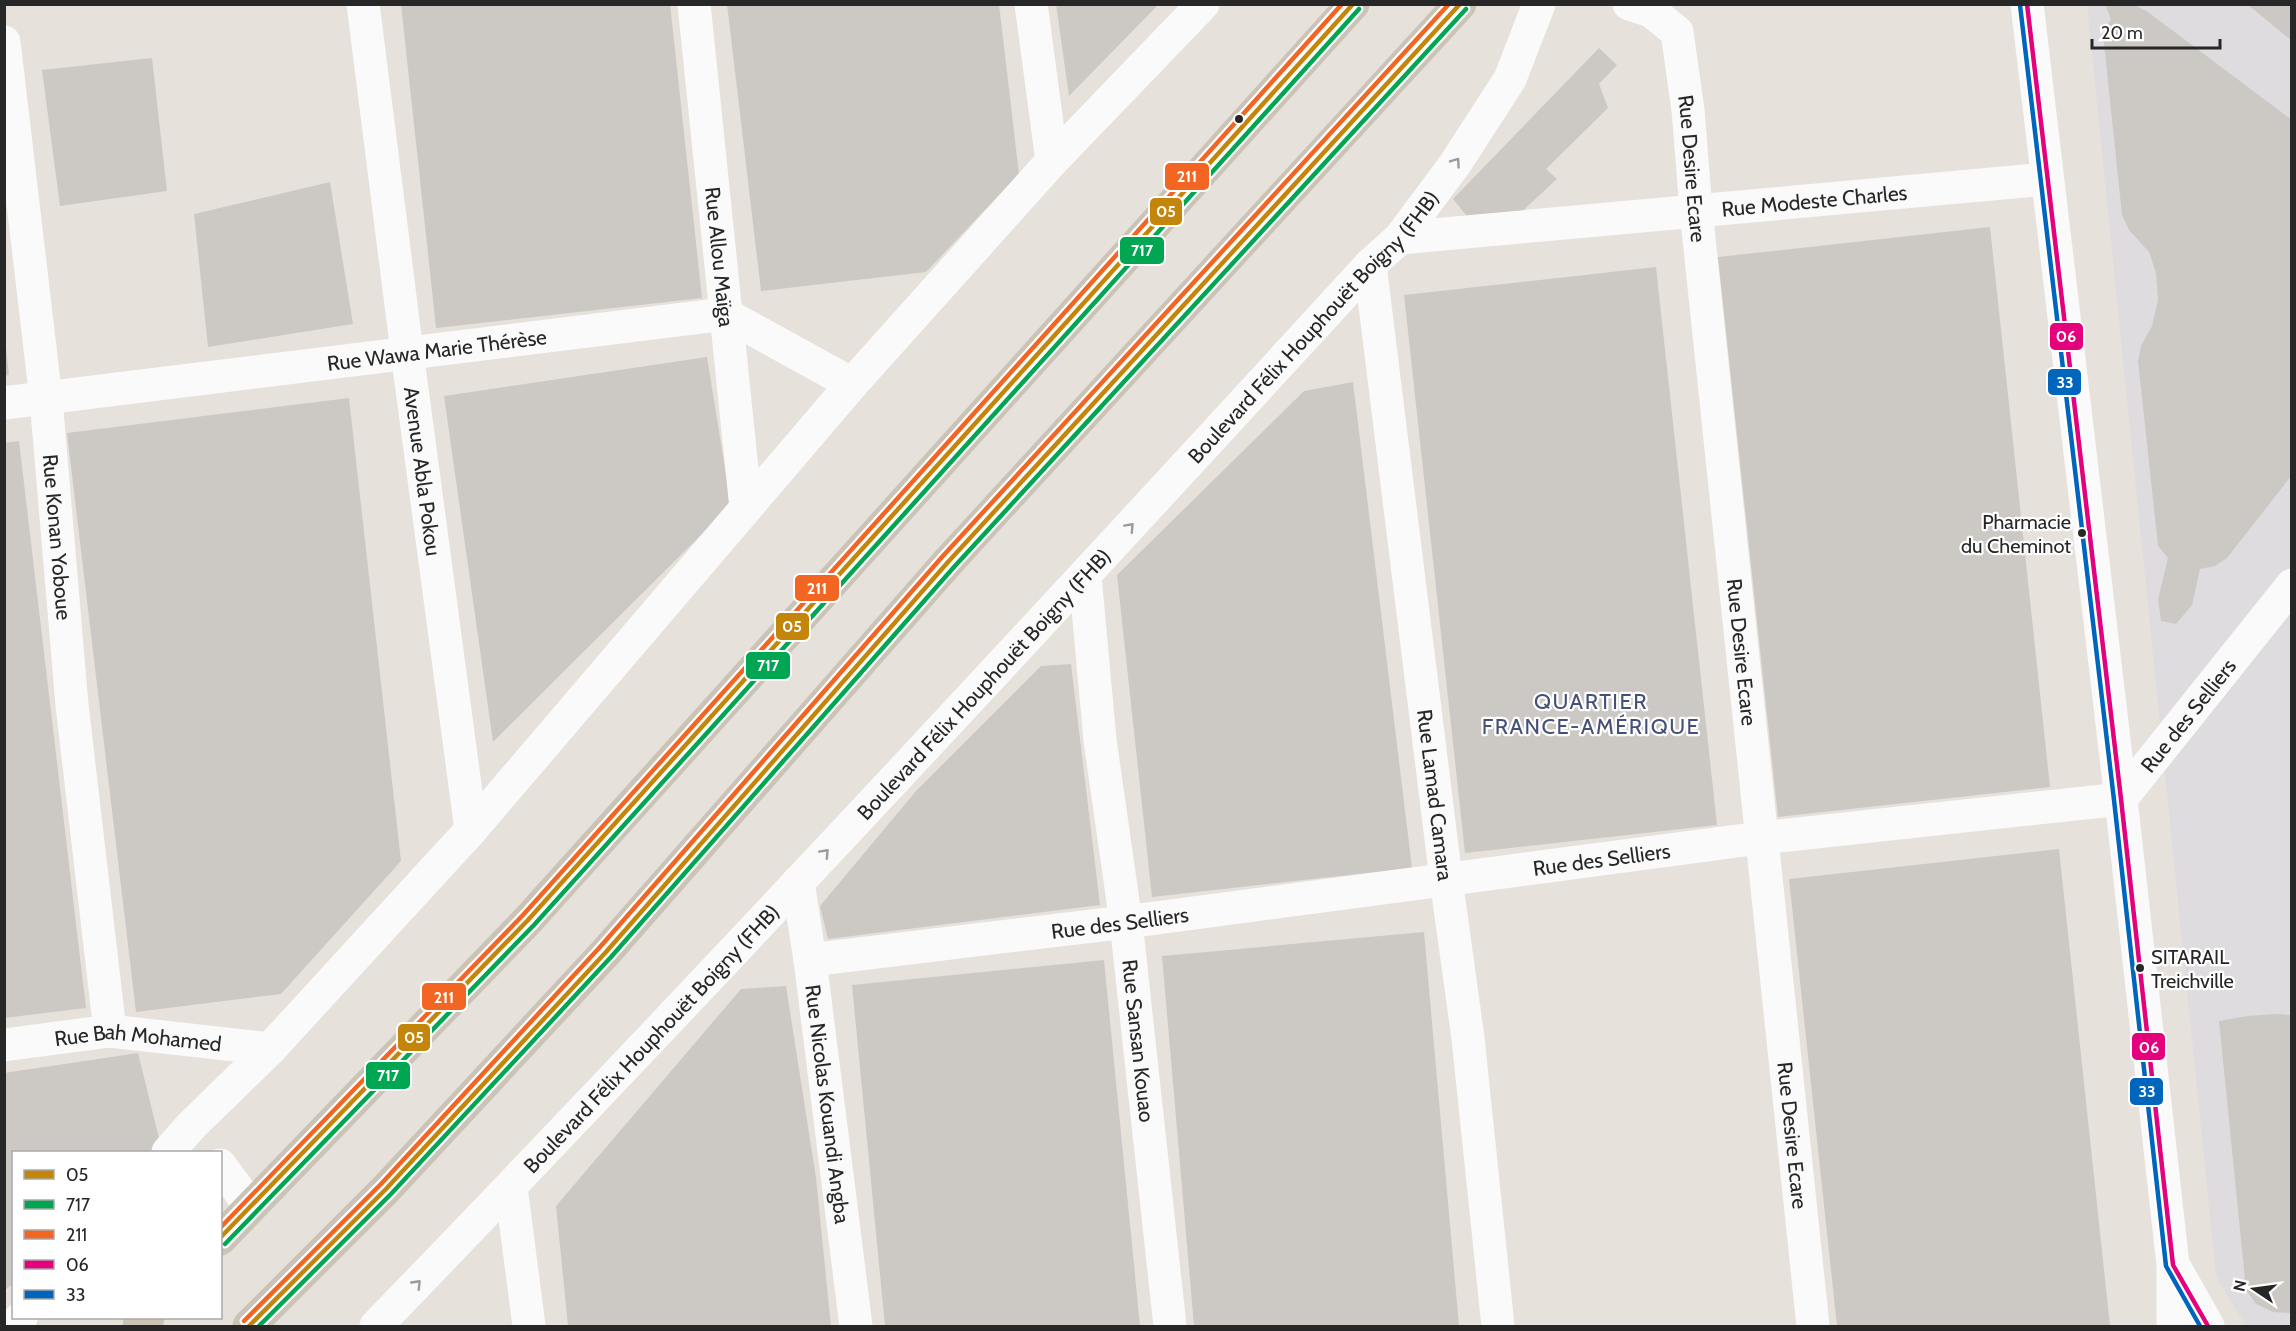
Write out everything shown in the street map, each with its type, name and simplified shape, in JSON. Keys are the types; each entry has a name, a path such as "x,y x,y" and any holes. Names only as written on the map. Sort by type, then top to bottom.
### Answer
{"main road":[{"path":"222,1237 528,920 1353,4"},
{"path":"249,1326 386,1189 606,952 948,562 1460,4"}],"street":[{"name":"Avenue Abla Pokou","path":"363,4 471,830"},
{"name":"Rue Allou Maïga","path":"694,4 746,508"},
{"path":"1030,4 1052,161"},
{"path":"169,1151 192,1125 270,1049 471,830 852,384 1052,161 1203,4"},
{"name":"Boulevard Félix Houphouët Boigny (FHB)","path":"376,1326 511,1187 1085,576 1370,265 1400,238 1455,164 1510,79 1539,4"},
{"name":"Rue Desire Ecare","path":"1629,4 1652,11 1677,32 1688,110 1696,210 1760,838 1813,1326"},
{"path":"2027,4 2121,799 2173,1265 2173,1326"},
{"name":"Rue Konan Yoboue","path":"4,42 45,399 72,705 110,1031"},
{"name":"Rue Modeste Charles","path":"1400,238 2047,179"},
{"name":"Rue Lamad Camara","path":"1370,265 1446,879 1468,1038 1498,1326"},
{"name":"Rue Wawa Marie Thérèse","path":"4,403 725,315"},
{"path":"725,315 852,384"},
{"name":"Rue Sansan Kouao","path":"1085,576 1100,740 1126,922 1170,1326"},
{"name":"Rue des Selliers","path":"810,960 1126,922 1760,838 2121,799 2292,585"},
{"name":"Rue Nicolas Kouandi Angba","path":"798,882 810,960 855,1326"},
{"name":"Rue Bah Mohamed","path":"4,1045 110,1031 270,1049"},
{"path":"192,1125 211,1151"},
{"path":"222,1168 250,1207"},
{"path":"511,1187 529,1326"},
{"path":"2173,1265 2208,1326"}],"shaded area":[{"path":"2087,5 2291,5 2291,1326 2246,1326 2216,1276"}],"building":[{"path":"401,4 670,4 702,298 436,328"},
{"path":"727,4 999,4 1019,174 926,272 761,291"},
{"path":"1056,4 1159,4 1069,96"},
{"path":"2105,4 2133,4 2148,12 2292,120 2292,475 2227,558 2215,566 2200,569 2192,605 2176,624 2161,621 2158,599 2168,558 2158,546 2138,361 2141,346 2152,326 2158,300 2156,273 2149,252 2129,230 2122,215 2103,34 2111,19"},
{"path":"2247,4 2292,4 2292,41"},
{"path":"1599,48 1617,65 1599,84 1608,108 1546,169 1557,179 1517,216 1470,220 1453,199"},
{"path":"152,58 167,191 60,206 42,70"},
{"path":"330,182 353,324 208,347 194,214"},
{"path":"1990,227 2050,787 1778,817 1718,257"},
{"path":"1656,267 1717,825 1465,853 1404,295"},
{"path":"6,347 9,375 4,376 4,348"},
{"path":"707,357 731,505 493,742 444,396"},
{"path":"1353,382 1412,868 1152,897 1117,575 1304,391"},
{"path":"349,398 401,861 281,994 136,1012 67,433"},
{"path":"19,441 86,1008 4,1018 4,443"},
{"path":"1071,664 1100,905 828,939 820,906 916,791 1041,666"},
{"path":"2059,849 2110,1326 1837,1326 1789,879"},
{"path":"1424,932 1459,1326 1194,1326 1162,956"},
{"path":"1104,960 1140,1326 885,1326 852,985"},
{"path":"786,986 816,1178 831,1326 568,1326 556,1206 741,989"},
{"path":"2276,1014 2292,1015 2292,1312 2289,1313 2273,1312 2256,1304 2246,1290 2219,1021"},
{"path":"138,1053 161,1146 154,1151 12,1151 12,1285 4,1291 4,1073"}],"transit line":[{"name":"211","path":"222,1226 523,915 1342,4"},
{"name":"05","path":"222,1236 528,920 1353,4"},
{"name":"211","path":"244,1321 381,1184 600,947 942,557 1449,4"},
{"name":"05","path":"249,1326 386,1189 606,952 948,562 1460,4"},
{"name":"06","path":"2027,4 2121,799 2173,1265 2208,1326"},
{"name":"33","path":"2020,5 2114,800 2166,1266 2200,1326"},
{"name":"717","path":"225,1244 534,925 1359,9"},
{"name":"717","path":"259,1326 391,1194 611,957 954,567 1466,9"}],"place":[{"name":"Pharmacie du Cheminot","path":"2082,533"},
{"name":"SITARAIL Treichville","path":"2140,968"}],"district":[{"name":"QUARTIER FRANCE-AMÉRIQUE","path":"1591,714"}]}
